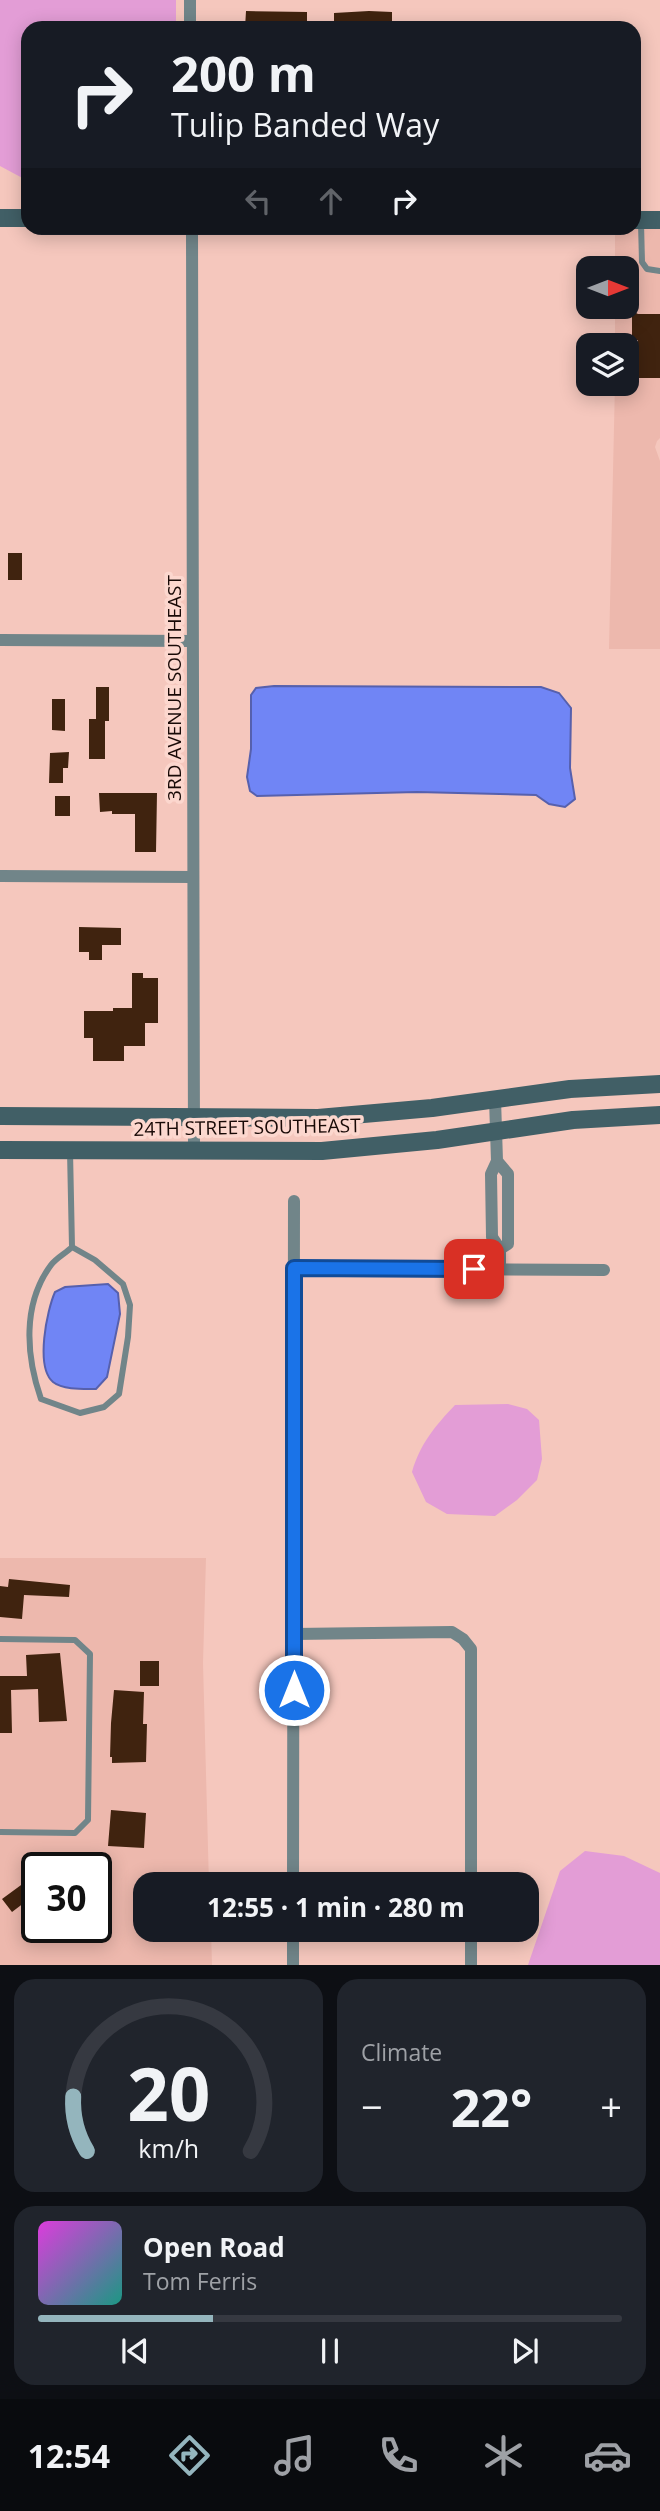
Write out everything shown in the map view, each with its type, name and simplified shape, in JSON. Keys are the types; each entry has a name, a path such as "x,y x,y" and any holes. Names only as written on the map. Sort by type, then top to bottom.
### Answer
{"street":[{"path":"190,0 190,21"},
{"path":"0,218 21,218"},
{"name":"3RD AVENUE SOUTHEAST","path":"192,235 194,1149"},
{"path":"0,640 192,641"},
{"path":"0,876 193,877"},
{"name":"24TH STREET SOUTHEAST","path":"0,1116 318,1118 432,1108 570,1089 660,1084"},
{"path":"495,1099 497,1161 508,1174 508,1244 499,1250 500,1269"},
{"name":"24TH STREET SOUTHEAST","path":"0,1150 322,1151 437,1140 573,1120 660,1115"},
{"path":"293,1872 294,1201"},
{"path":"294,1268 604,1270"},
{"path":"294,1634 452,1632 463,1639 471,1649 471,1872"},
{"path":"293,1942 293,1965"},
{"path":"471,1942 471,1965"}],"lane":[{"path":"645,220 642,262 647,269 660,271"},
{"path":"70,1149 72,1247"},
{"path":"72,1247 94,1260 123,1284 130,1304 119,1394 104,1407 80,1413 41,1399 32,1372 28,1342 35,1296 52,1263 72,1247"},
{"path":"0,1639 75,1640 90,1654 90,1668 88,1820 75,1833 0,1832"}],"shaded area":[{"path":"0,0 176,0 176,21 21,21 21,177 0,166"},
{"path":"641,227 660,227 660,438 655,447 660,461 660,649 609,649 615,396 639,396 639,333 615,333 615,319 639,319 639,256 615,256 615,235 641,235"},
{"path":"508,1404 527,1409 539,1420 542,1459 537,1480 517,1500 495,1516 447,1514 426,1502 412,1472 424,1444 441,1420 455,1405"},
{"path":"0,1558 206,1558 203,1663 209,1872 133,1872 133,1942 211,1942 212,1965 0,1965"},
{"path":"585,1851 624,1856 660,1873 660,1965 528,1965 536,1942 539,1942 539,1933 560,1871"}],"water":[{"path":"541,687 559,693 571,708 570,768 575,799 565,807 549,804 536,795 417,792 257,796 250,791 247,777 251,749 251,695 256,688"},
{"path":"108,1284 118,1293 120,1314 107,1377 96,1389 57,1385 48,1375 44,1352 46,1324 55,1292 65,1287"}],"building":[{"path":"246,11 307,12 307,21 245,21"},
{"path":"392,12 392,21 334,21 334,13"},
{"path":"639,314 660,314 660,378 639,378 639,333 632,333 632,319 639,319"},
{"path":"8,553 22,553 22,580 8,580"},
{"path":"96,687 109,687 109,721 105,721 105,759 89,759 89,719 96,719"},
{"path":"52,699 65,699 65,731 52,730"},
{"path":"69,752 68,768 63,768 63,783 49,783 50,753"},
{"path":"99,793 157,793 156,852 135,852 135,814 100,812"},
{"path":"55,796 70,796 70,816 55,816"},
{"path":"79,927 121,928 121,945 102,945 102,960 89,960 89,952 79,952"},
{"path":"132,973 143,973 143,978 158,978 158,1023 145,1023 145,1046 124,1046 124,1061 93,1061 93,1038 84,1038 84,1011 132,1008"},
{"path":"9,1579 70,1585 69,1597 24,1595 22,1619 0,1617 0,1586 8,1587"},
{"path":"60,1653 67,1721 39,1722 38,1689 11,1690 12,1733 0,1733 0,1676 27,1676 26,1655"},
{"path":"140,1661 159,1661 159,1686 140,1686"},
{"path":"114,1690 144,1692 146,1762 112,1763 110,1757"},
{"path":"111,1810 146,1813 144,1848 108,1846"},
{"path":"21,1885 21,1905 12,1912 2,1899"}],"route":[{"path":"294,1690 294,1268 474,1269"}]}
